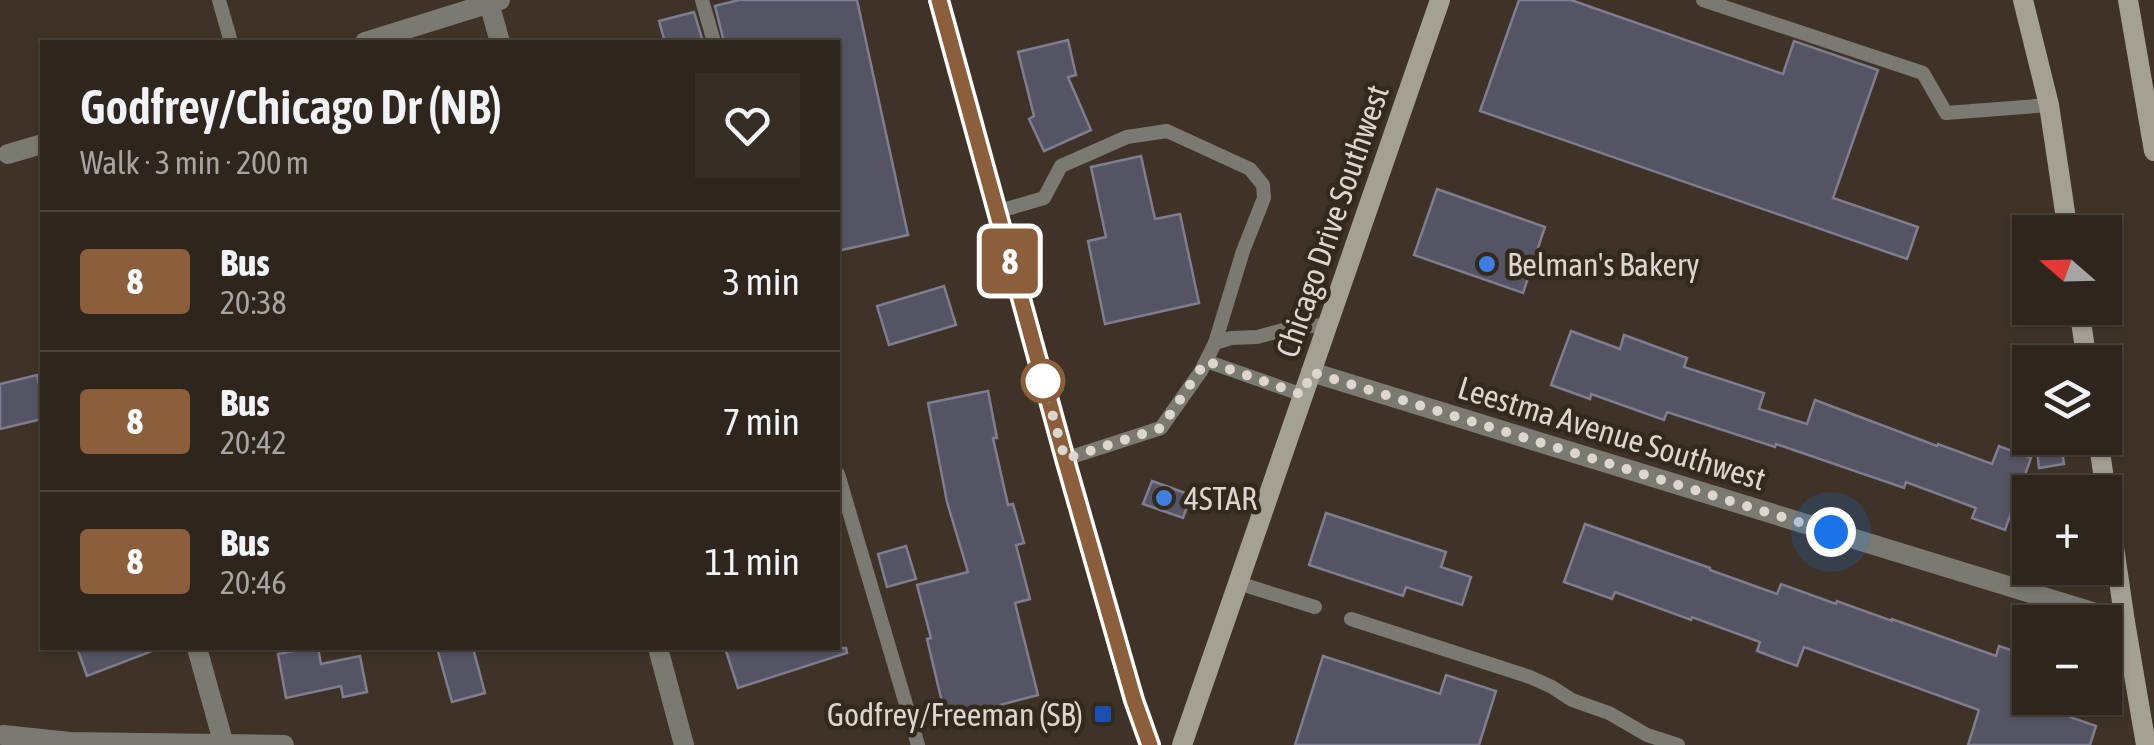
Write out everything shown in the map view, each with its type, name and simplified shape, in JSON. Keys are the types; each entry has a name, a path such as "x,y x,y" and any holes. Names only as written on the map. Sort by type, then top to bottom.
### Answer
{"main road":[{"path":"939,0 1065,459 1150,745"},
{"name":"Chicago Drive Southwest","path":"1182,745 1440,0"},
{"path":"2024,0 2050,105 2066,215"},
{"path":"2128,0 2154,152"},
{"path":"2100,455 2146,745"}],"street":[{"path":"371,40 493,1 500,40"},
{"path":"8,154 40,145"},
{"name":"Leestma Avenue Southwest","path":"1311,372 2125,622"},
{"path":"199,650 225,744"},
{"path":"659,650 684,745"},
{"path":"3,735 70,742 284,745"}],"lane":[{"path":"220,0 230,40"},
{"path":"702,0 713,40"},
{"path":"1703,0 1923,73 1946,113 2050,105"},
{"path":"996,212 1044,198 1061,166 1127,136 1167,131 1250,168 1263,185 1264,198 1214,343 1161,428 1065,459"},
{"path":"1214,343 1295,327 1328,325"},
{"path":"1206,361 1303,395"},
{"path":"840,481 918,745"},
{"path":"1238,583 1314,607"},
{"path":"1350,619 1530,677 1572,700 1610,713 1647,735 1678,745"}],"building":[{"path":"739,0 857,0 908,235 840,251 840,40 724,40 715,6"},
{"path":"1519,0 1571,0 1783,74 1794,41 1878,70 1833,198 1918,227 1907,259 1480,111"},
{"path":"694,12 702,40 664,40 659,21"},
{"path":"1068,40 1076,75 1068,77 1091,130 1044,151 1029,119 1034,116 1018,52"},
{"path":"1141,156 1155,219 1180,214 1199,303 1105,324 1088,241 1106,237 1091,167"},
{"path":"1437,189 1545,227 1523,293 1414,255"},
{"path":"944,286 956,325 889,345 877,306"},
{"path":"1571,331 1620,349 1624,335 1687,358 1684,367 1764,393 1759,409 1807,424 1815,400 1992,464 1999,446 2012,451 2012,455 2031,458 2025,475 2012,475 2012,511 2005,530 1972,518 1976,508 1906,482 1904,488 1667,412 1664,420 1591,394 1590,399 1551,385"},
{"path":"37,375 40,419 0,429 0,384"},
{"path":"988,391 997,438 993,438 1008,505 1013,504 1024,543 1016,545 1030,599 1015,603 1038,695 946,719 917,585 968,572 947,502 928,403"},
{"path":"2038,455 2063,455 2064,464 2039,468"},
{"path":"1152,481 1191,495 1183,518 1143,504"},
{"path":"1326,513 1446,552 1441,567 1471,577 1462,605 1406,587 1403,596 1309,565"},
{"path":"1585,524 1777,594 1781,584 1996,656 1999,646 2012,650 2012,715 2071,715 2096,726 2090,745 1968,745 1979,710 1804,647 1797,666 1757,651 1760,642 1692,617 1691,620 1615,592 1612,599 1564,582"},
{"path":"906,546 916,579 887,587 878,554"},
{"path":"846,648 847,653 738,688 726,650"},
{"path":"78,650 155,650 87,676"},
{"path":"318,650 321,664 360,656 367,692 343,697 341,686 286,698 278,654"},
{"path":"438,650 474,650 485,693 452,702"},
{"path":"1323,656 1440,694 1446,675 1496,691 1479,745 1295,745"}],"bus line":[{"name":"8","path":"939,0 1065,459 1150,745"}],"place":[{"name":"Belman's Bakery","path":"1487,264"},
{"name":"4STAR","path":"1164,498"},
{"name":"Godfrey/Freeman (SB)","path":"1103,714"}],"route":[{"path":"1043,381 1065,459 1161,428 1206,361 1303,395 1311,372 1831,532"}]}
